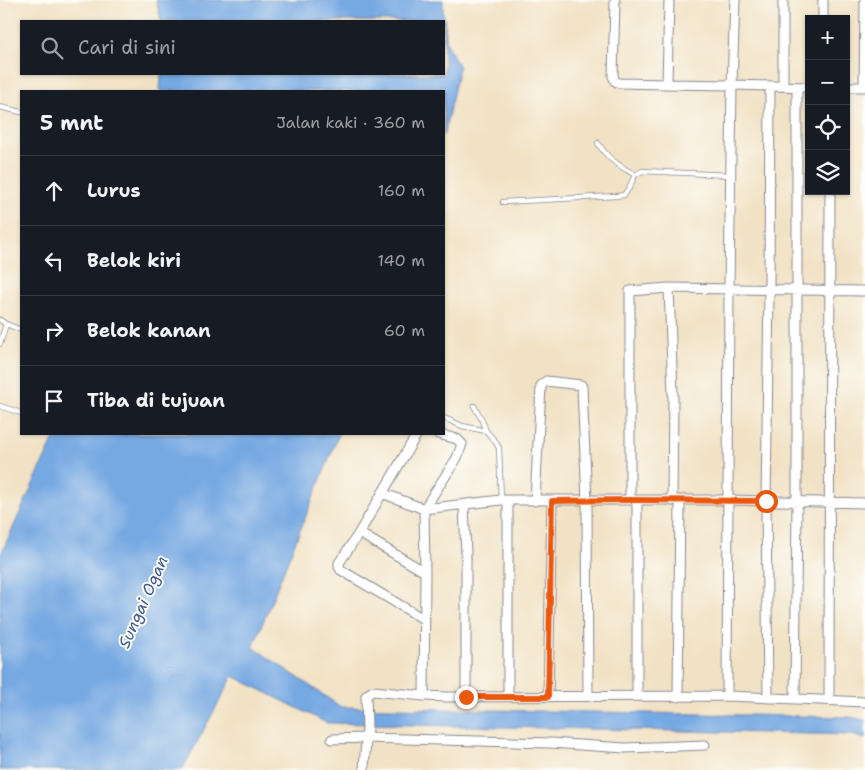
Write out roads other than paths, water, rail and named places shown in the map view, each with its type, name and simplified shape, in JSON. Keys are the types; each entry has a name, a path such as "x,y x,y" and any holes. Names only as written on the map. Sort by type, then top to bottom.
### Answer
{"street":[{"path":"614,0 614,76 619,83 805,87"},
{"path":"667,84 668,0"},
{"path":"727,696 728,288 734,0"},
{"path":"783,0 783,86"},
{"path":"822,0 823,15"},
{"path":"850,87 864,87 865,0"},
{"path":"768,698 766,501 770,290 770,86"},
{"path":"795,699 797,86"},
{"path":"829,700 830,195"},
{"path":"669,288 676,501 678,697"},
{"path":"637,696 630,293 632,290 669,288 829,292 865,291"},
{"path":"535,501 541,386 546,381 580,384 582,387 587,501 588,696"},
{"path":"416,435 339,563 339,567 341,570 425,620"},
{"path":"424,696 424,509 457,458 462,444 458,440 441,435"},
{"path":"382,493 424,509 504,501 728,500 865,504"},
{"path":"504,501 508,697"},
{"path":"548,697 552,501"},
{"path":"464,505 466,697"},
{"path":"358,533 425,572"},
{"path":"364,770 366,696 372,691 424,696 466,697 727,696 865,702"},
{"path":"332,738 366,733 625,748 705,745"}],"lane":[{"path":"0,107 20,112"},
{"path":"598,143 609,159 635,175"},
{"path":"503,202 624,195 635,175 642,171 730,175"},
{"path":"0,320 20,330"},
{"path":"0,344 6,324"},
{"path":"0,406 20,413"},
{"path":"474,406 486,431 499,448 504,501"},
{"path":"445,418 462,426 486,431"}],"water":[{"path":"156,0 443,0 444,20 161,20"},
{"path":"445,28 447,45 459,67 445,130 445,90 160,90 161,75 445,75"},
{"name":"Sungai Ogan","path":"56,435 339,435 253,647 341,707 850,717 865,720 865,739 852,735 327,723 233,676 182,770 0,770 0,556"}]}
